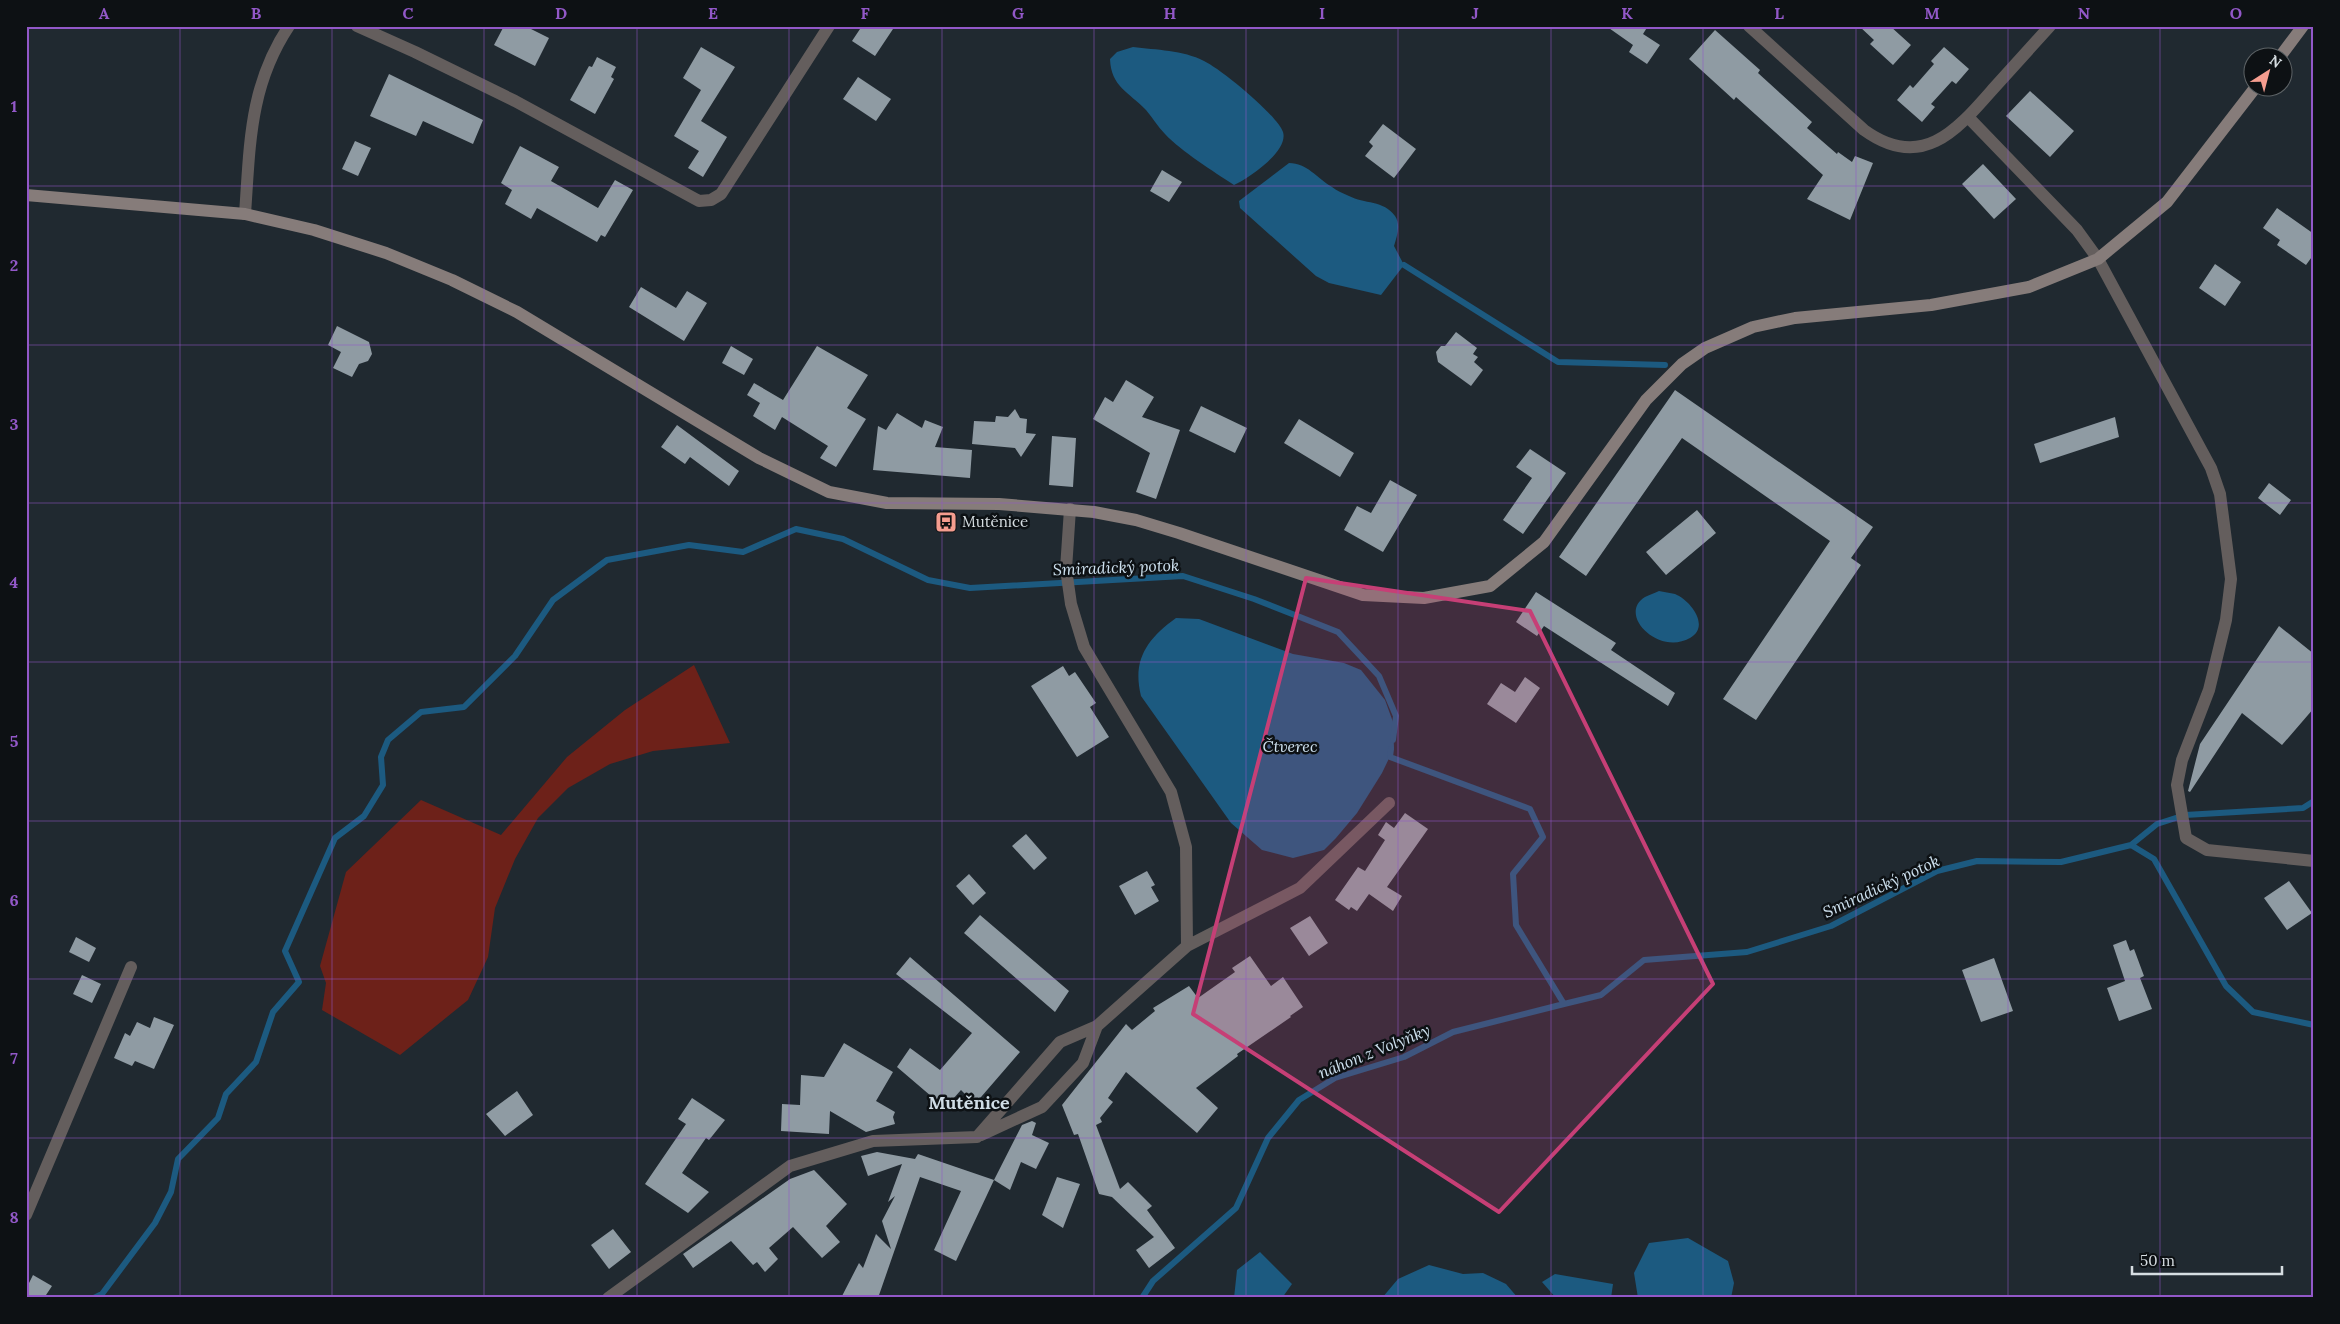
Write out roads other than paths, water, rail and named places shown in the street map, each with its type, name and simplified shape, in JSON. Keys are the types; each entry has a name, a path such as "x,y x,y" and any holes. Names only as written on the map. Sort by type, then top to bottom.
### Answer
{"street":[{"path":"245,214 253,112 266,67 289,26"},
{"path":"357,26 515,101 699,201 711,200 721,194 829,26"},
{"path":"1749,26 1864,130 1886,142 1911,146 1925,145 1951,134 2050,26"},
{"path":"2286,48 2303,26"},
{"path":"26,195 245,214 314,230 386,253 452,280 517,312 759,458 830,492 887,503 999,504 1070,508 1145,523 1363,596 1424,598 1490,586 1544,542 1646,400 1682,364 1717,342 1752,327 1795,318 1931,305 2029,287 2098,260 2167,202 2247,98"},
{"path":"1968,117 2077,230 2098,260 2211,468 2220,494 2230,579 2226,620 2209,690 2182,760 2177,785 2186,838 2207,850 2314,860"},
{"path":"1070,508 1066,569 1070,595 1084,647 1170,792 1186,847 1187,946"},
{"path":"977,1137 1060,1042 1096,1026 1187,946 1300,888 1388,803"},
{"path":"26,1215 131,967"},
{"path":"608,1298 790,1166 874,1142 977,1137 1042,1108 1083,1063 1096,1026"}],"water":[{"path":"1133,47 1169,51 1196,57 1235,82 1279,124 1283,132 1283,139 1274,156 1257,171 1234,185 1172,141 1146,110 1117,83 1114,76 1110,59 1117,52"},
{"path":"1289,163 1307,168 1334,188 1349,196 1385,207 1395,216 1398,227 1394,246 1404,265 1381,295 1329,283 1316,276 1240,208 1239,201"},
{"path":"1659,591 1675,594 1692,607 1699,627 1690,638 1678,642 1666,642 1645,631 1638,622 1636,613 1638,604 1645,597"},
{"name":"Čtverec","path":"1176,618 1199,619 1293,654 1344,663 1361,670 1385,700 1393,722 1394,748 1382,773 1357,813 1324,850 1293,858 1262,850 1231,823 1141,696 1139,672 1140,661 1144,651 1157,634"},
{"path":"1688,1238 1728,1261 1734,1283 1731,1298 1638,1298 1634,1273 1649,1243"},
{"path":"1260,1252 1292,1284 1282,1298 1234,1298 1237,1270"},
{"path":"1429,1265 1463,1274 1483,1273 1506,1284 1518,1298 1382,1298 1398,1279"},
{"path":"1555,1274 1613,1284 1611,1298 1556,1298 1542,1282"}],"waterway":[{"path":"1404,265 1558,362 1665,365"},
{"name":"Smiradický potok","path":"94,1298 102,1294 155,1223 171,1192 178,1159 218,1118 226,1094 256,1062 273,1012 299,982 285,951 335,838 364,816 383,785 381,757 388,740 421,712 464,707 515,656 553,600 607,560 689,545 743,552 796,529 843,539 928,580 970,588 1183,576 1254,599 1338,632 1379,676 1396,716 1393,740"},
{"name":"Smiradický potok","path":"1391,749 1390,757 1530,809 1543,837 1513,874 1516,925 1564,1004 1601,995 1644,960 1747,952 1831,926 1937,871 1977,861 2061,862 2131,845 2157,824 2185,815 2303,808 2314,801"},
{"path":"2131,845 2154,859 2226,986 2253,1012 2314,1025"},
{"name":"náhon z Volyňky","path":"1142,1298 1153,1281 1236,1208 1268,1138 1299,1100 1335,1078 1404,1057 1453,1032 1564,1004"}],"place":[{"name":"Mutěnice","path":"946,522"}],"district":[{"name":"Mutěnice","path":"969,1103"}]}
